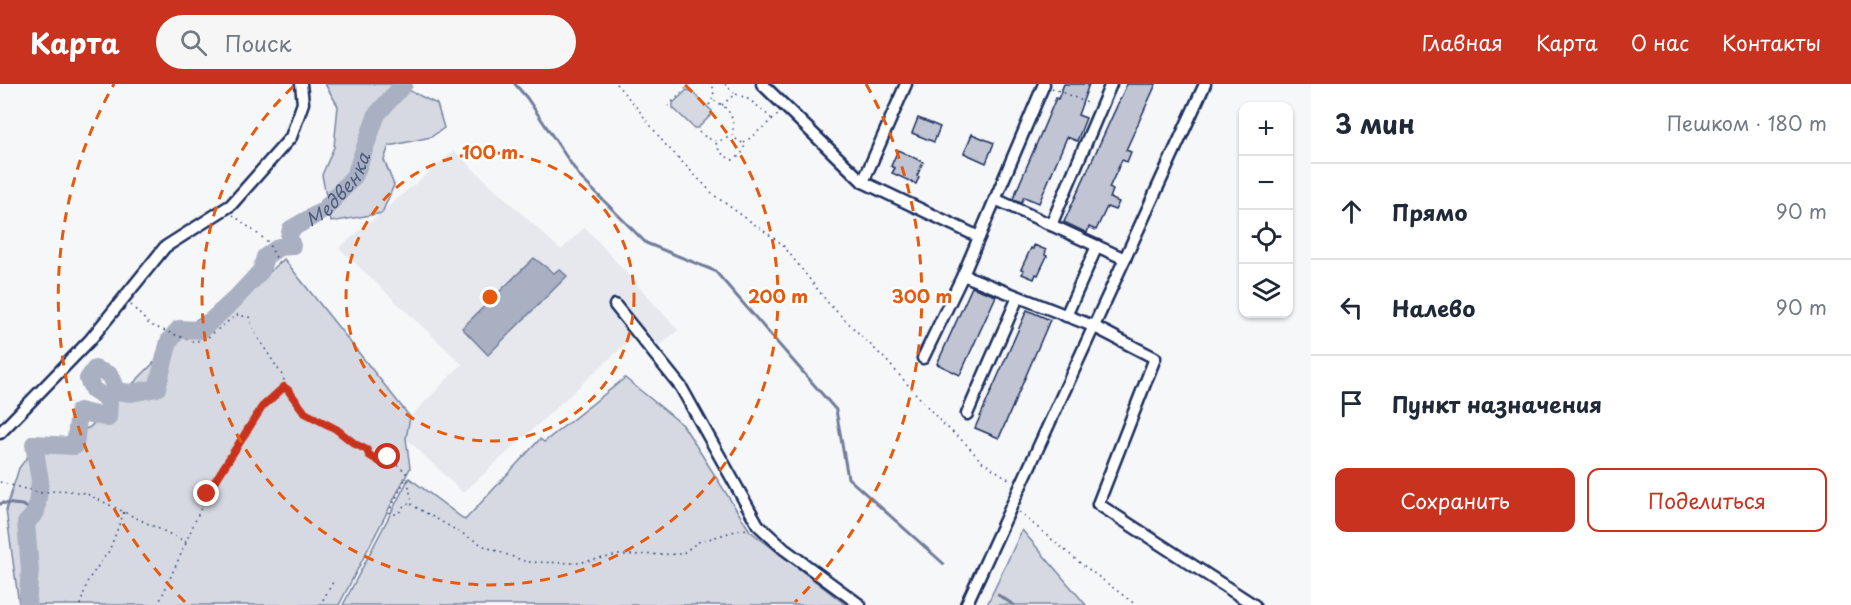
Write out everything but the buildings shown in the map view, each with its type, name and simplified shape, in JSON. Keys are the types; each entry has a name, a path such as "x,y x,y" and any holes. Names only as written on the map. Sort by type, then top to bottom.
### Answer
{"street":[{"path":"0,433 90,340 165,247 231,205 291,137 303,103 301,84"},
{"path":"762,84 863,182 979,237"},
{"path":"863,182 906,84"},
{"path":"923,358 963,275 1044,84"},
{"path":"1051,225 1111,84"},
{"path":"966,605 1205,84"},
{"path":"995,199 1125,259"},
{"path":"1066,316 1097,246"},
{"path":"963,275 1094,327 1155,358 1098,504 1254,605"},
{"path":"967,414 1018,297"},
{"path":"615,305 681,387 758,525 784,549 860,605"}],"path":[{"path":"616,84 664,143 715,196 782,244 829,304 885,360 941,422 981,461 1020,486"},
{"path":"668,106 690,84"},
{"path":"709,105 713,100 712,84"},
{"path":"725,84 735,94 749,99 773,120"},
{"path":"1044,84 1101,108"},
{"path":"722,105 735,94"},
{"path":"713,100 732,115 732,134 744,144"},
{"path":"716,142 723,156 734,160 740,156 744,144 786,107"},
{"path":"699,132 716,142 727,139 732,134"},
{"path":"226,208 267,241 279,263"},
{"path":"124,298 150,325 194,342 207,338 236,315 249,317 256,335 284,378 284,387 262,407 207,494 158,605"},
{"path":"284,387 305,413 336,429 382,463 388,457 405,472 412,505"},
{"path":"406,479 388,512 398,514 405,504 412,505 486,547 527,562 577,563 619,555 682,554 698,542 758,525"},
{"path":"0,482 40,493 61,490 85,493 186,542"},
{"path":"1011,506 1136,605"},
{"path":"80,605 88,580 109,551 125,511"},
{"path":"320,605 333,582"}],"shaded area":[{"path":"325,84 396,84 437,104 444,128 431,137 389,146 384,160 394,185 382,213 331,222 322,175 334,147 338,106"},
{"path":"687,90 691,91 712,111 698,128 694,128 673,108 673,103"},
{"path":"454,151 561,250 585,227 678,330 658,347 642,329 463,493 406,438 410,417 462,364 339,248"},
{"path":"284,259 410,417 406,438 410,468 339,605 19,605 6,510 19,468 31,452 90,427 197,319 227,304 232,306"},
{"path":"625,378 683,425 750,531 846,605 343,605 409,478 465,520 540,439 544,442"},
{"path":"1022,530 1086,605 987,605"}],"water":[{"path":"534,258 554,273 559,269 567,276 488,355 462,328"}],"waterway":[{"name":"Медвенка","path":"27,605 30,570 26,523 36,512 40,481 34,444 75,446 79,411 108,418 109,400 93,390 88,379 95,369 110,375 116,391 131,393 157,388 169,341 179,329 201,330 261,271 265,257 279,247 292,246 289,237 291,229 324,210 355,175 377,114 404,84"},
{"path":"515,84 527,98 580,177 646,243 715,271 836,410 848,478 944,564"},
{"path":"0,504 22,505 36,512"},
{"path":"998,595 1014,605"}],"route":[{"path":"207,494 262,407 284,387 305,413 336,429 382,463 388,457"}]}
